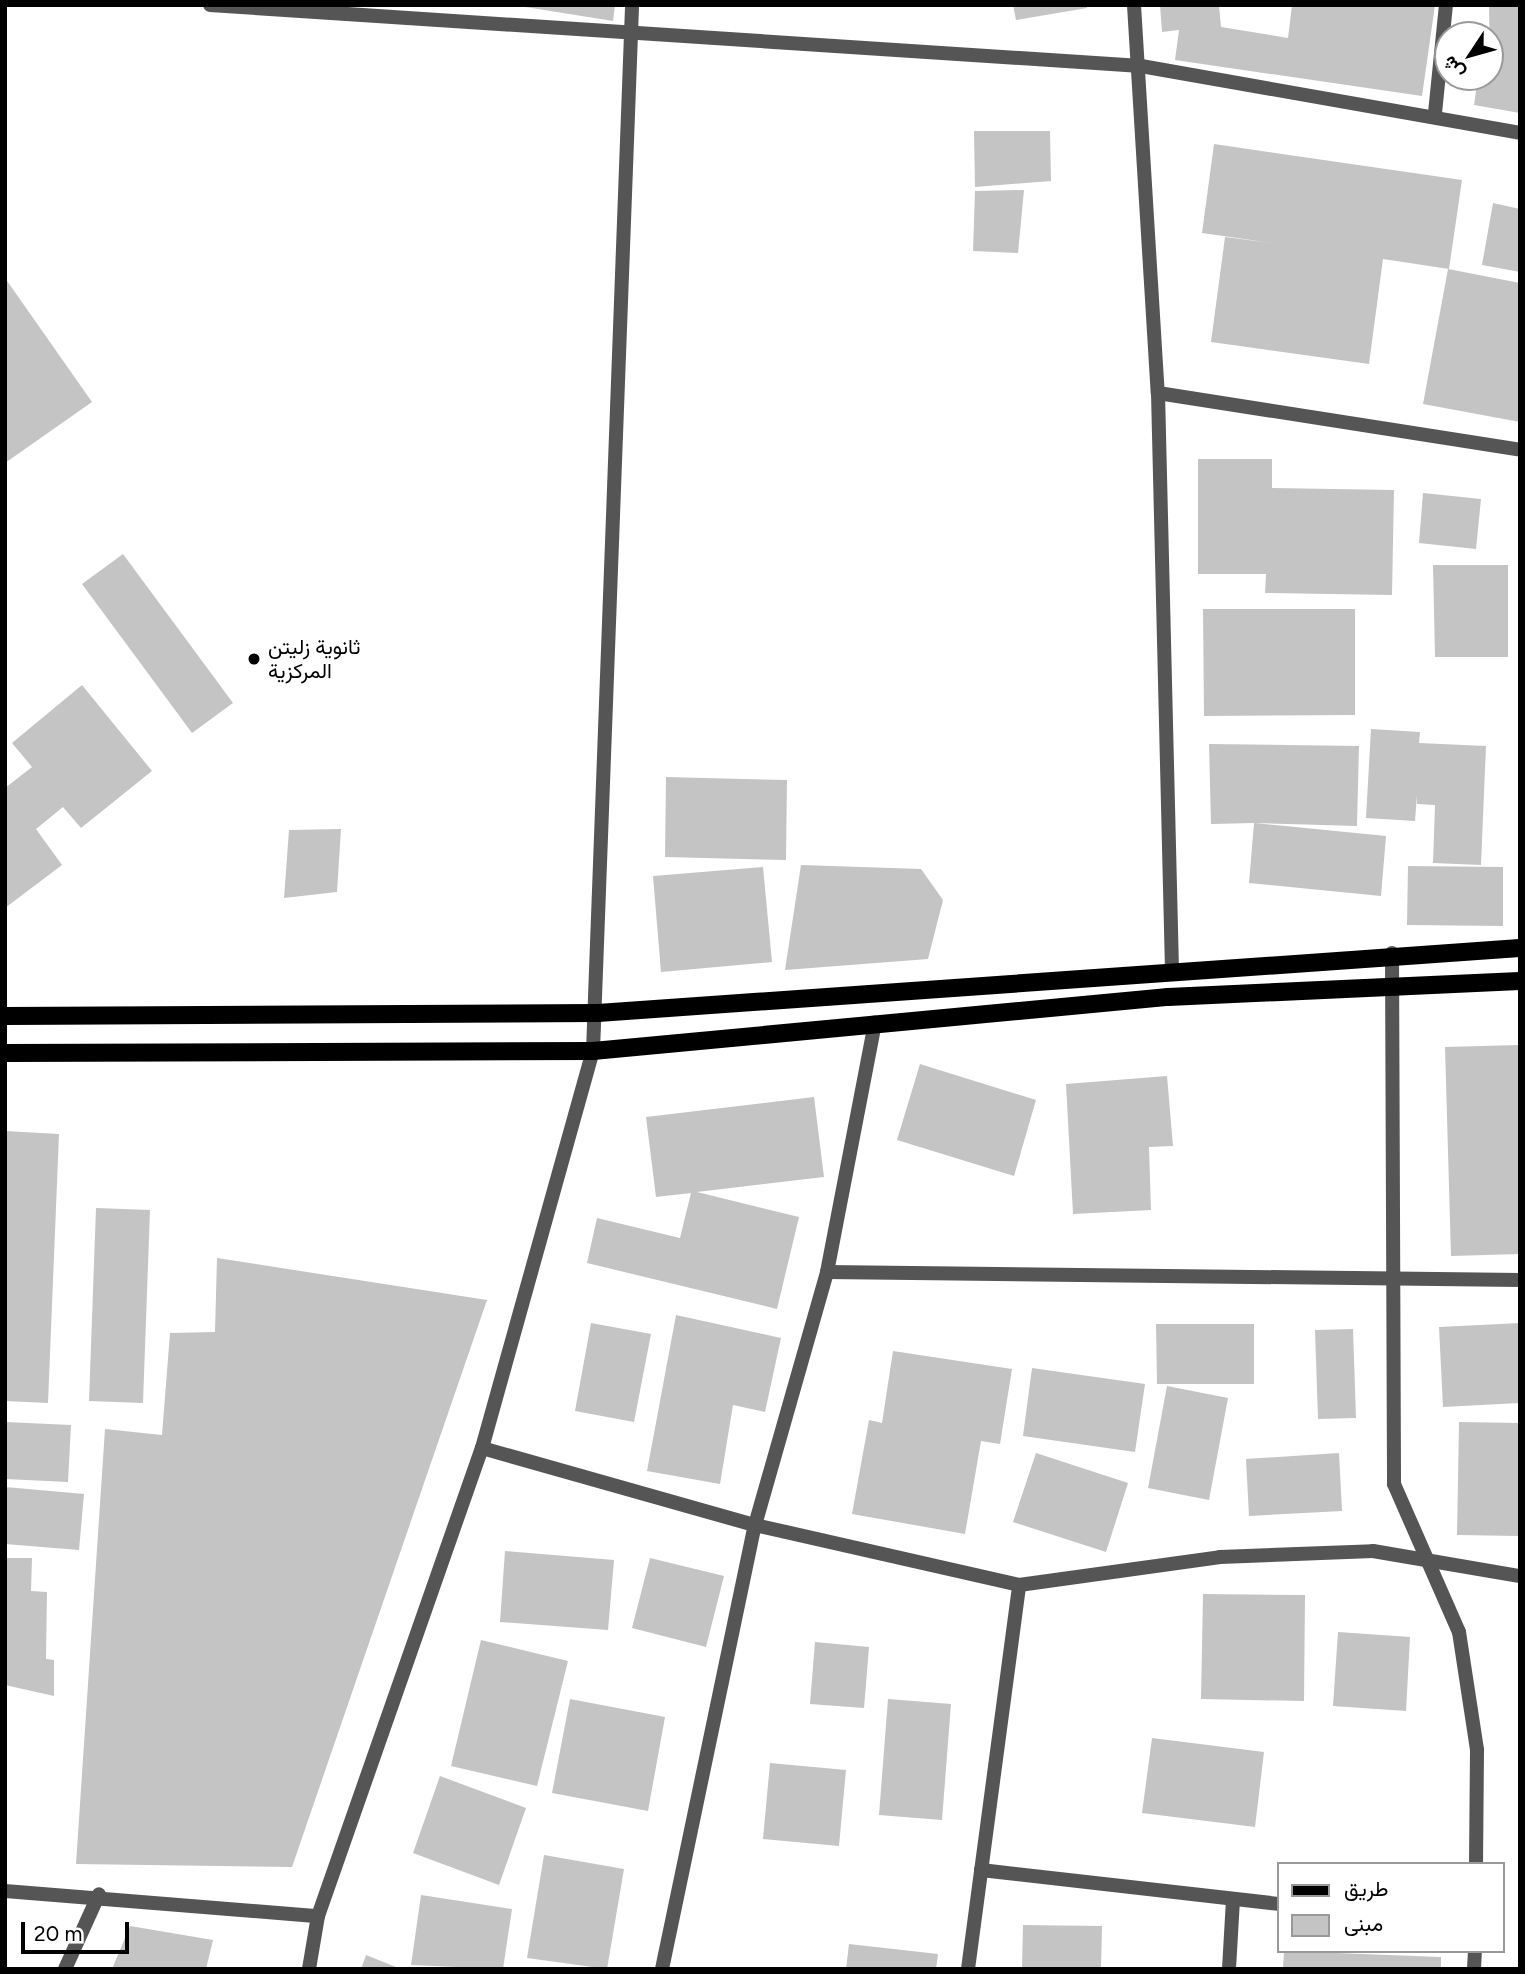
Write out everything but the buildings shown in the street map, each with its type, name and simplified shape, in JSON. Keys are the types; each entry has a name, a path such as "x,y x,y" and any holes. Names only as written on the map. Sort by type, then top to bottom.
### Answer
{"main road":[{"path":"5,1016 598,1013 1392,953 1520,948"},
{"path":"5,1053 593,1051 1168,997 1392,990 1520,981"}],"street":[{"path":"210,5 630,30 1142,66 1435,113 1520,133"},
{"path":"309,1969 318,1916 482,1448 593,1051 598,1013 632,5"},
{"path":"1135,5 1142,66 1158,393 1172,970"},
{"path":"1435,113 1446,5"},
{"path":"1158,393 1520,450"},
{"path":"1392,953 1394,1484 1434,1565 1460,1632 1477,1750 1476,1862"},
{"path":"662,1969 755,1525 827,1272 875,1023"},
{"path":"827,1272 1393,1275 1520,1280"},
{"path":"482,1448 755,1525 1019,1585 1220,1557 1373,1551 1434,1565 1520,1576"},
{"path":"968,1969 1019,1585"},
{"path":"981,1870 1276,1904"},
{"path":"5,1891 99,1894 318,1916"},
{"path":"65,1969 99,1894"},
{"path":"1229,1969 1233,1899"}],"place":[{"name":"ثانوية زليتن المركزية","path":"254,659"}]}
